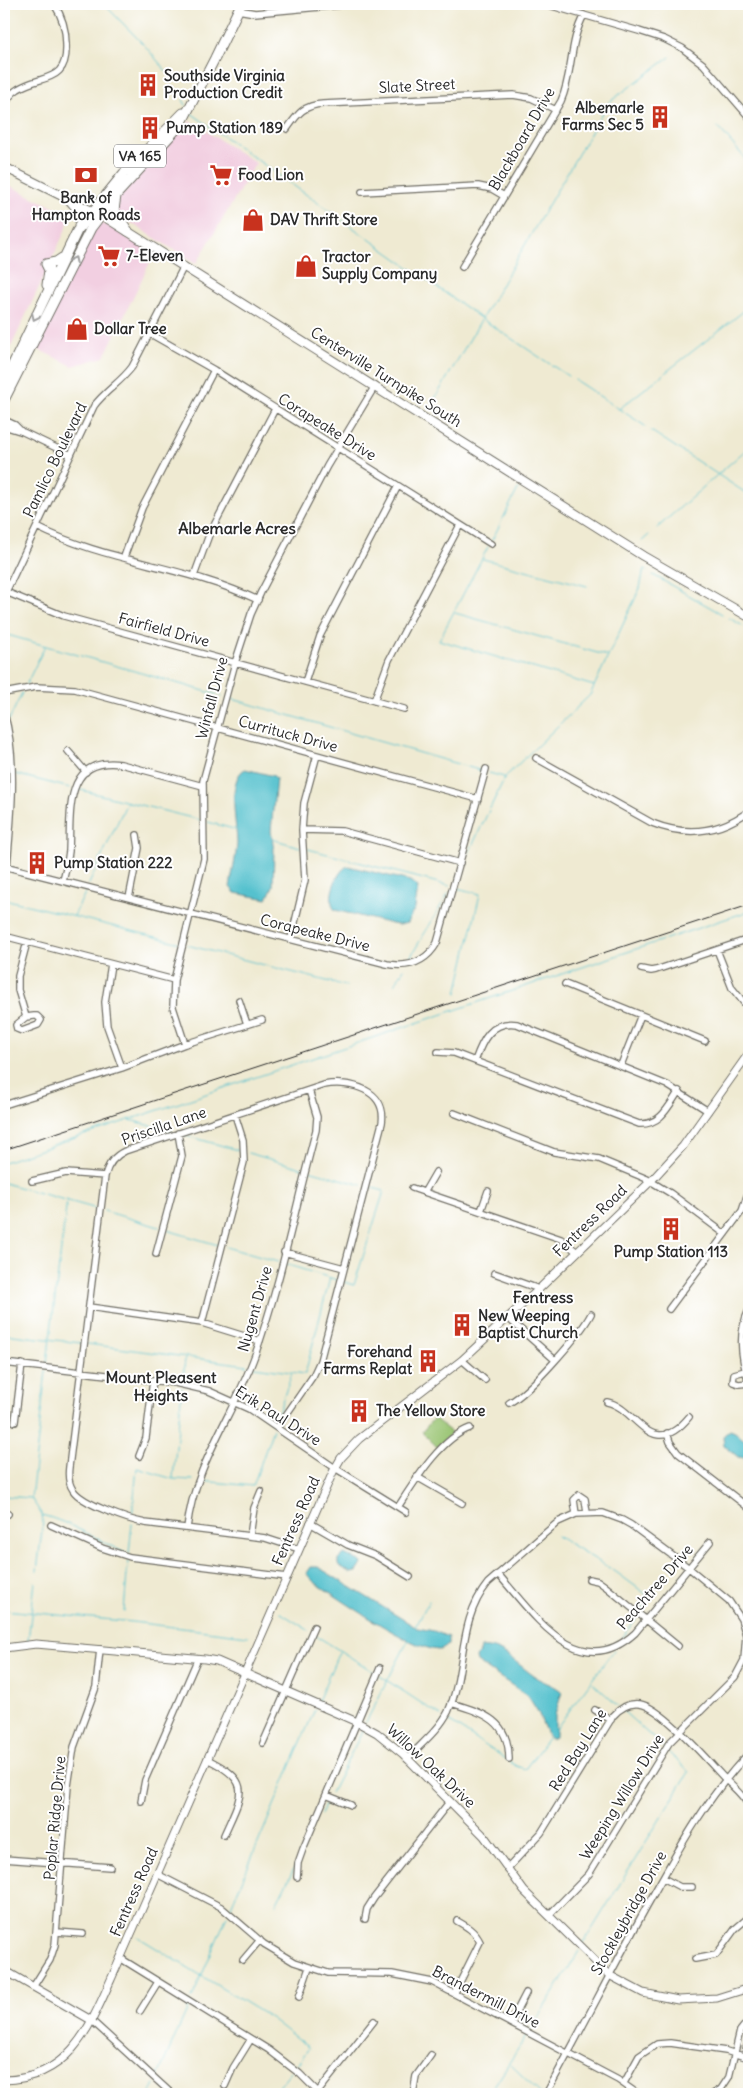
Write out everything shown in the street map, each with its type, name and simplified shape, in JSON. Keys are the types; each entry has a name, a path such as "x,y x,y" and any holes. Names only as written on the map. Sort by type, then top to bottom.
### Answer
{"highway":[{"name":"VA 165","path":"46,294 49,270 46,264 63,258 77,231 118,193 181,124 240,7"},
{"name":"VA 165","path":"4,400 96,212 124,173 190,106"},
{"path":"118,193 114,210 128,231"},
{"path":"68,198 80,215 77,231"},
{"path":"4,383 46,294 54,301"}],"main road":[{"name":"Centerville Turnpike South","path":"4,167 96,212 128,231 643,556 749,617"}],"street":[{"path":"4,107 17,89 53,77 63,66 66,33 54,4"},
{"path":"240,7 256,13 352,4"},
{"path":"545,4 664,39 686,50 712,74 749,117"},
{"name":"Blackboard Drive","path":"462,267 556,110 565,91 575,37 584,14"},
{"name":"Slate Street","path":"287,130 301,110 309,105 322,104 513,95 531,98 556,110"},
{"path":"362,192 478,186 492,189 504,196"},
{"name":"Pamlico Boulevard","path":"5,594 94,406 132,367 184,266"},
{"name":"Corapeake Drive","path":"149,333 214,370 491,544"},
{"path":"124,557 142,508 214,370"},
{"name":"Winfall Drive","path":"185,1044 173,1007 174,980 204,859 203,786 235,663 258,600 337,448 375,386"},
{"path":"194,576 209,535 275,409"},
{"path":"4,420 15,425 23,432"},
{"path":"4,426 23,432 71,455"},
{"path":"305,682 320,636 398,486"},
{"path":"374,701 389,660 460,525"},
{"path":"37,527 72,542 218,583 258,600"},
{"name":"Fairfield Drive","path":"5,594 64,616 404,709"},
{"name":"Currituck Drive","path":"4,693 36,687 75,689 478,799"},
{"path":"4,713 10,737 12,760 6,867"},
{"path":"68,751 86,772"},
{"path":"291,940 305,880 302,830 304,802 317,755"},
{"path":"536,758 652,823 670,829 689,832 713,830 731,823 749,811"},
{"path":"63,881 68,861 72,793 77,782 86,772 102,764 114,763 203,786"},
{"name":"Corapeake Drive","path":"6,867 396,966 416,963 428,956 437,943 486,769"},
{"path":"302,830 342,831 460,862"},
{"path":"129,898 139,848 137,834"},
{"path":"4,936 174,980"},
{"path":"641,969 656,970 749,939"},
{"path":"26,1017 18,990 18,976 27,942"},
{"path":"717,950 732,988 749,1009"},
{"path":"111,964 105,1002 107,1026 122,1068"},
{"path":"565,984 705,1041"},
{"path":"239,1000 247,1024"},
{"path":"621,1065 641,1015"},
{"path":"4,1105 122,1068 185,1044 262,1020"},
{"path":"474,1061 488,1033 498,1026 513,1023 535,1030 678,1090 708,1111"},
{"path":"438,1052 454,1053 639,1124 650,1123 659,1118 678,1090"},
{"name":"Fentress Road","path":"4,2080 29,2077 52,2068 68,2055 91,2020 120,1958 310,1523 335,1468 350,1447 372,1428 432,1385 462,1360 651,1181 683,1146 749,1053"},
{"name":"Priscilla Lane","path":"277,1428 315,1373 324,1348 382,1123 382,1110 377,1098 363,1090 334,1084 309,1090 178,1133 117,1155 108,1166 105,1176 68,1476 74,1491 80,1497 126,1518 145,1523 273,1539 299,1549"},
{"name":"Nugent Drive","path":"187,1528 191,1502 198,1478 260,1341 317,1124 316,1111 309,1090"},
{"path":"454,1113 554,1152 599,1160 651,1181 725,1234"},
{"path":"202,1323 244,1162 245,1148 235,1115"},
{"path":"156,1254 182,1156 178,1133"},
{"path":"425,1191 436,1172"},
{"path":"32,1181 66,1173 105,1176"},
{"path":"412,1188 561,1240 578,1252"},
{"path":"481,1211 488,1191"},
{"path":"669,1309 744,1207 747,1196"},
{"path":"284,1252 344,1268"},
{"path":"494,1273 539,1289"},
{"path":"89,1307 202,1323 260,1341"},
{"path":"745,1371 734,1374 733,1382 739,1384 749,1382 745,1371 742,1336 749,1310"},
{"path":"509,1403 521,1397 582,1330 592,1314"},
{"path":"508,1318 555,1360"},
{"path":"462,1360 485,1380"},
{"name":"Erik Paul Drive","path":"4,1363 153,1380 199,1388 234,1402 406,1512"},
{"path":"15,1422 22,1364"},
{"path":"138,1456 146,1438 153,1380"},
{"path":"607,1402 615,1405 651,1433 666,1433 681,1425 689,1417"},
{"path":"398,1508 417,1476 456,1435 470,1428"},
{"path":"666,1433 678,1453 749,1508"},
{"path":"417,1476 462,1503"},
{"path":"250,1536 254,1508 261,1491"},
{"path":"576,1514 574,1500 579,1495 585,1498 587,1513"},
{"path":"744,1503 749,1496"},
{"name":"Weeping Willow Drive","path":"407,1759 437,1729 451,1703 472,1608 481,1592 498,1574 550,1528 563,1519 576,1514 603,1513 622,1520 689,1568 735,1608 744,1626 748,1647 741,1667 733,1680 680,1732 665,1750 589,1874 549,1915"},
{"path":"310,1523 348,1545 376,1556 410,1577"},
{"path":"52,1525 102,1548 130,1557 287,1577"},
{"name":"Peachtree Drive","path":"498,1574 553,1635 576,1648 594,1650 614,1647 629,1639 710,1542"},
{"path":"588,1579 602,1583 678,1646"},
{"path":"263,1743 314,1626"},
{"name":"Willow Oak Drive","path":"4,1648 36,1644 217,1661 357,1722 384,1738 484,1836 524,1891 609,1975 644,1993 678,2000 717,1998 749,1988"},
{"name":"Poplar Ridge Drive","path":"33,1987 52,1955 57,1932 68,1786 74,1747 96,1687 100,1650"},
{"path":"141,1801 145,1780 198,1658"},
{"path":"297,1877 298,1862 380,1668"},
{"path":"451,1703 482,1713 494,1720 502,1729 509,1743 510,1759"},
{"name":"Red Bay Lane","path":"507,1869 541,1833 611,1720 625,1706 641,1704 652,1710 680,1732 742,1794 749,1806"},
{"path":"594,1710 611,1720"},
{"name":"Stockleybridge Drive","path":"546,2094 690,1828 749,1753"},
{"path":"207,1759 231,1771 240,1784 240,1799 224,1835"},
{"path":"326,1795 351,1805"},
{"path":"365,1919 374,1898 450,1802"},
{"path":"4,1858 110,1867"},
{"name":"Brandermill Drive","path":"157,1874 221,1908 283,1957 309,1968 328,1973 404,1975 432,1982 455,1992 569,2053 624,2083 638,2094"},
{"path":"663,1878 676,1885 692,1887"},
{"path":"695,1960 716,1956 735,1929 749,1917"},
{"path":"455,1992 480,1942 477,1935 456,1921"},
{"path":"57,1932 83,1934"},
{"path":"243,1960 260,1940"},
{"path":"120,1958 282,2060 319,2093 374,2021"},
{"path":"299,1997 309,1968"},
{"path":"5,1974 33,1987 91,2020 172,2094"},
{"path":"140,2011 158,1982"},
{"path":"510,2022 526,1993"},
{"path":"713,2094 721,2089 729,2077 742,2027 749,2026"},
{"path":"225,2086 233,2068 251,2039"},
{"path":"624,2083 639,2056 657,2044 678,2044 734,2053 746,2057 749,2040"},
{"path":"413,2094 416,2076 431,2055"}],"shaded area":[{"path":"190,121 256,163 196,264 117,214 117,199"},
{"path":"4,183 70,215 66,229 4,362"},
{"path":"102,224 107,225 154,254 104,357 73,366 35,348 93,231"}],"green space":[{"path":"434,1418 452,1433 437,1447 422,1432"}],"water":[{"path":"245,769 276,778 271,831 274,850 273,886 267,899 235,893 230,887 237,844 234,793 239,775"},
{"path":"348,866 410,881 418,887 415,908 407,923 392,924 335,910 332,905 332,893 336,879"},
{"path":"730,1430 749,1444 749,1454 745,1458 738,1457 724,1445 723,1436"},
{"path":"344,1554 361,1562 362,1564 357,1572 351,1573 338,1565 338,1560"},
{"path":"310,1567 318,1567 417,1628 434,1631 448,1637 448,1645 439,1650 425,1647 393,1632 314,1582 306,1573"},
{"path":"481,1648 489,1648 504,1654 537,1678 562,1692 555,1715 555,1737 551,1739 548,1737 538,1712 528,1696 477,1662 476,1658"}],"waterway":[{"path":"104,4 146,47 166,71"},
{"path":"433,402 608,103 670,57"},
{"path":"183,100 186,105"},
{"path":"191,113 482,319 568,376"},
{"path":"718,127 749,163"},
{"path":"619,409 749,307"},
{"path":"575,380 645,426"},
{"path":"651,431 749,495"},
{"path":"657,528 749,447"},
{"path":"492,540 518,489"},
{"path":"642,541 649,535"},
{"path":"488,547 439,640 594,686"},
{"path":"483,559 587,586"},
{"path":"462,867 505,777 590,695 640,588 644,569 647,571"},
{"path":"653,575 722,614"},
{"path":"455,613 608,656"},
{"path":"729,618 743,626"},
{"path":"4,634 222,696"},
{"path":"26,685 45,646"},
{"path":"9,720 22,693"},
{"path":"229,698 482,771"},
{"path":"489,773 504,777"},
{"path":"15,774 70,788"},
{"path":"77,789 200,820"},
{"path":"89,884 127,802"},
{"path":"208,822 237,830"},
{"path":"272,839 300,847"},
{"path":"308,849 450,886"},
{"path":"457,888 480,894 457,993"},
{"path":"74,916 86,891"},
{"path":"408,961 448,894"},
{"path":"4,899 180,943"},
{"path":"4,1162 749,911"},
{"path":"187,945 346,986"},
{"path":"395,984 404,969"},
{"path":"130,1120 173,1132"},
{"path":"184,1135 241,1151"},
{"path":"248,1153 302,1168"},
{"path":"309,1170 362,1185"},
{"path":"4,1183 97,1209"},
{"path":"344,1282 354,1285 384,1191 369,1187"},
{"path":"47,1363 67,1200"},
{"path":"104,1211 159,1227"},
{"path":"167,1230 218,1245"},
{"path":"226,1247 278,1262"},
{"path":"285,1264 337,1280"},
{"path":"254,1367 305,1374 330,1278"},
{"path":"4,1334 81,1343"},
{"path":"88,1344 247,1365"},
{"path":"183,1381 185,1358"},
{"path":"37,1571 43,1522 42,1515 31,1498 46,1371"},
{"path":"275,1422 292,1373"},
{"path":"173,1478 182,1388"},
{"path":"202,1481 253,1486 273,1429"},
{"path":"132,1517 137,1468 173,1479 193,1480"},
{"path":"4,1496 30,1498"},
{"path":"42,1515 74,1527 125,1553"},
{"path":"129,1553 132,1524"},
{"path":"557,1536 616,1572 650,1597 641,1611"},
{"path":"124,1612 128,1561"},
{"path":"28,1641 35,1582"},
{"path":"415,1627 429,1601"},
{"path":"4,1610 124,1621 248,1636"},
{"path":"281,1613 308,1630"},
{"path":"621,1640 637,1617"},
{"path":"315,1635 374,1672"},
{"path":"366,1722 409,1639"},
{"path":"555,1730 614,1650"},
{"path":"318,1701 339,1652"},
{"path":"380,1676 441,1716"},
{"path":"592,1682 618,1706"},
{"path":"230,1909 315,1709"},
{"path":"623,1711 663,1747"},
{"path":"447,1720 516,1766 525,1769 549,1737"},
{"path":"331,1793 363,1730"},
{"path":"583,1944 689,1772 668,1752"},
{"path":"321,1814 328,1799"},
{"path":"276,1904 296,1865"},
{"path":"192,1998 227,1916"},
{"path":"138,1937 272,2019 309,2048 296,2066"},
{"path":"531,2029 579,1951"},
{"path":"158,2076 189,2005"},
{"path":"489,2094 527,2035"},
{"path":"510,2064 541,2094"},
{"path":"273,2094 291,2072"},
{"path":"151,2092 155,2084"}],"railway":[{"path":"4,1150 749,905"}],"place":[{"name":"Southside Virginia Production Credit","path":"148,85"},
{"name":"Albemarle Farms Sec 5","path":"660,117"},
{"name":"Pump Station 189","path":"150,128"},
{"name":"Bank of Hampton Roads","path":"86,175"},
{"name":"Food Lion","path":"221,175"},
{"name":"DAV Thrift Store","path":"253,220"},
{"name":"7-Eleven","path":"109,256"},
{"name":"Tractor Supply Company","path":"306,266"},
{"name":"Dollar Tree","path":"77,329"},
{"name":"Pump Station 222","path":"37,863"},
{"name":"Pump Station 113","path":"671,1229"},
{"name":"New Weeping Baptist Church","path":"462,1325"},
{"name":"Forehand Farms Replat","path":"428,1361"},
{"name":"The Yellow Store","path":"359,1411"}],"district":[{"name":"Albemarle Acres","path":"237,528"},
{"name":"Fentress","path":"543,1297"},
{"name":"Mount Pleasent Heights","path":"161,1386"}]}
